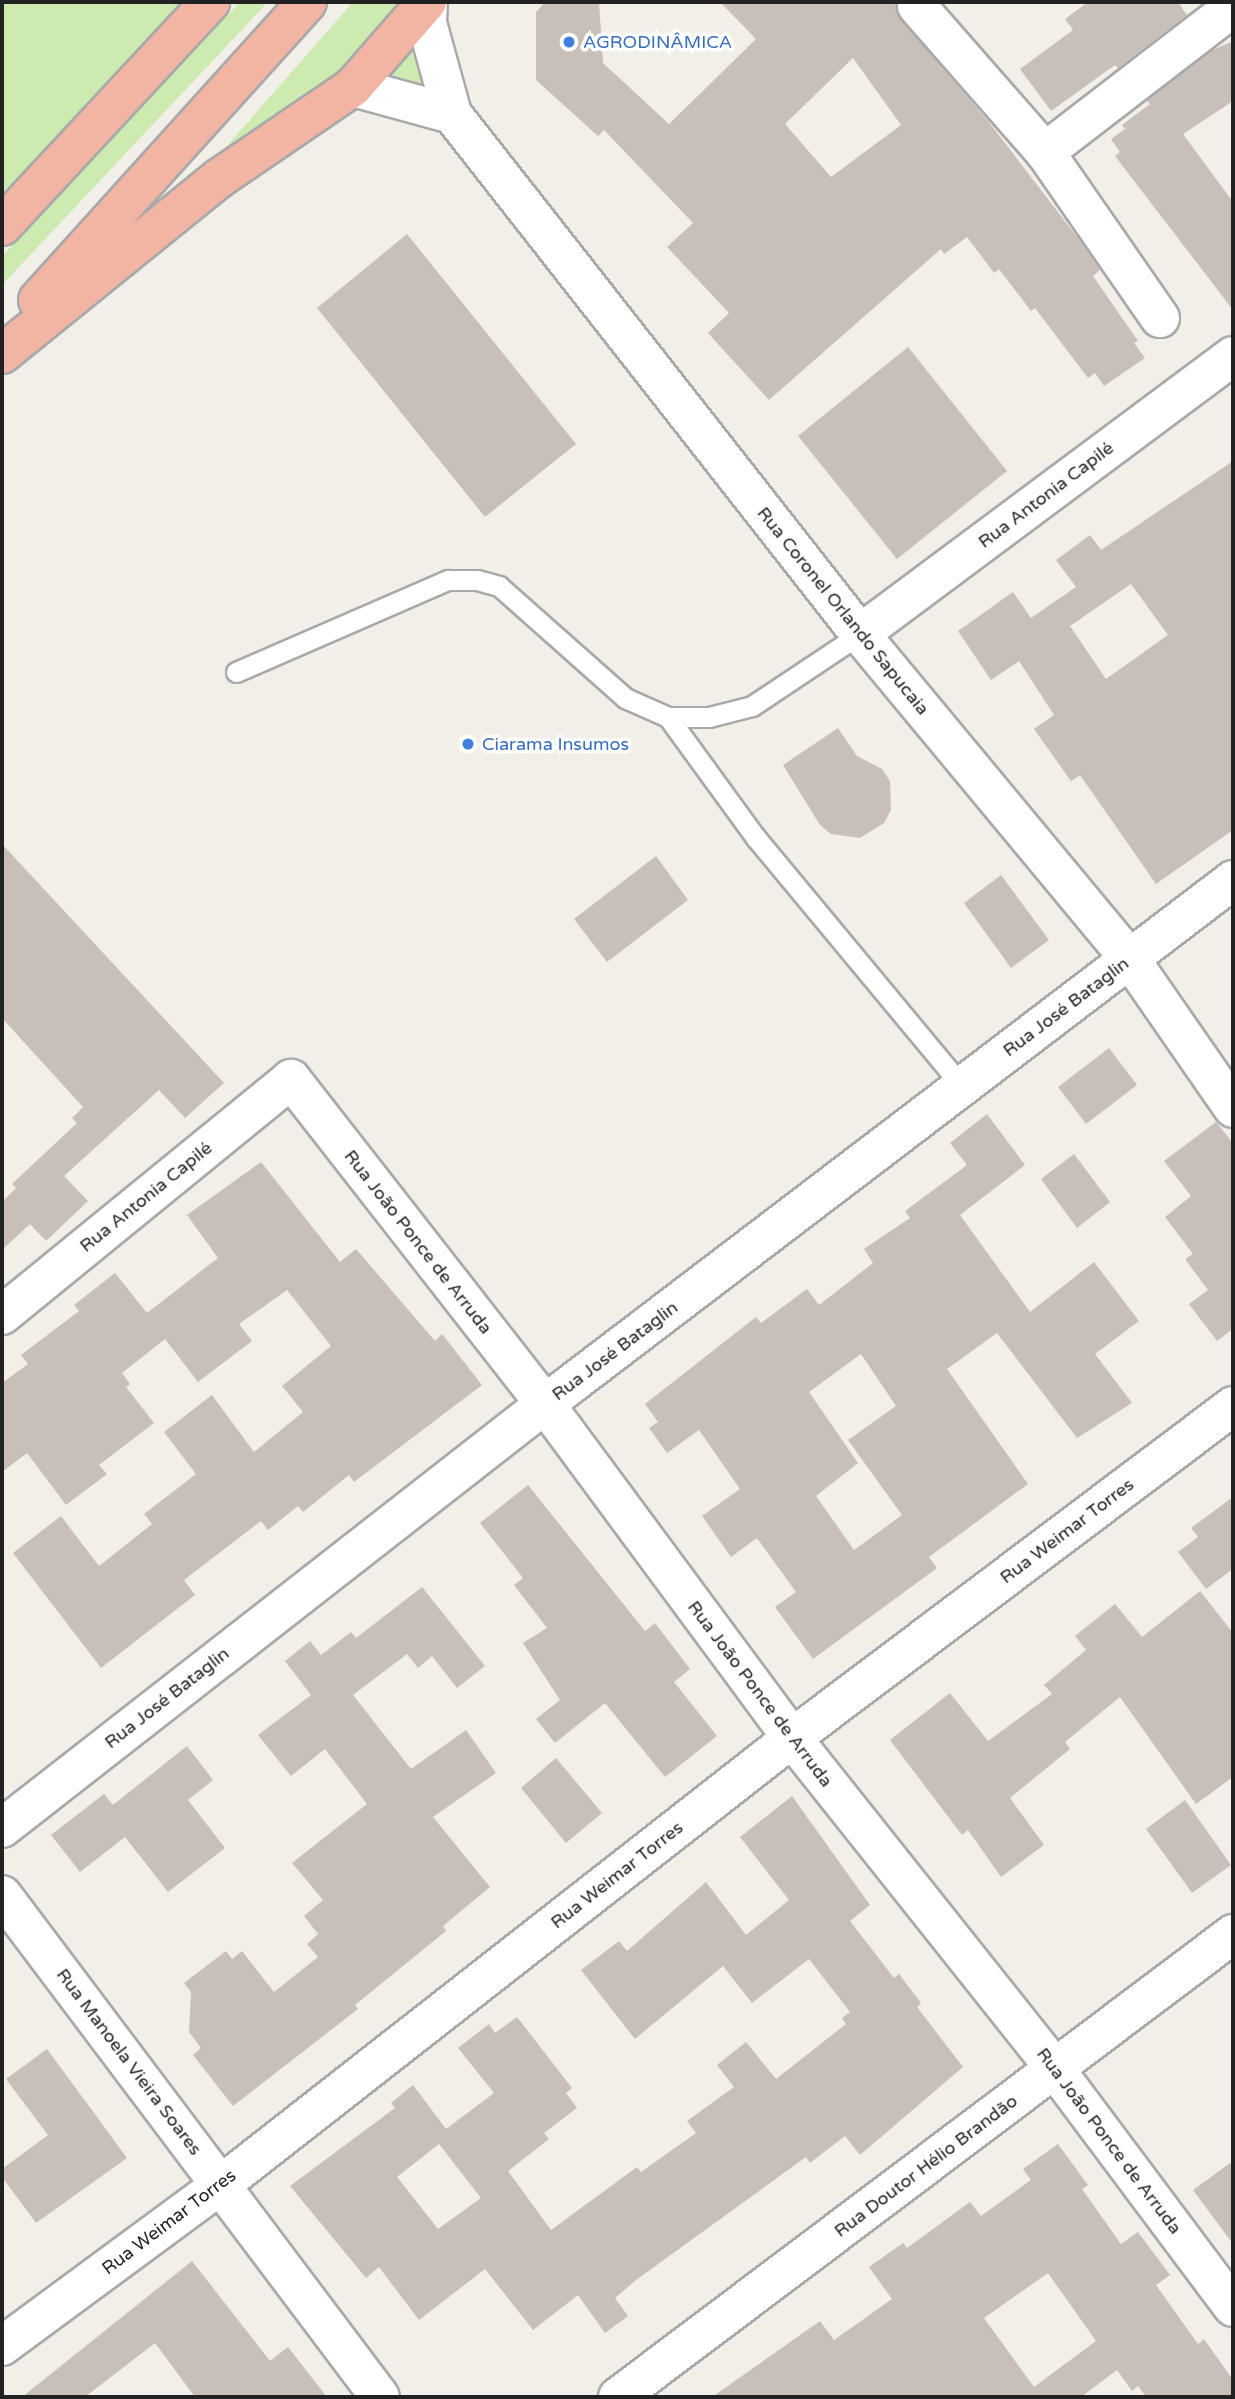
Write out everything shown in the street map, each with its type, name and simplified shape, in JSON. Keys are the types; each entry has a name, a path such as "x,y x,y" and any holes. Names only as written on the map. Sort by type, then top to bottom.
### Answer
{"highway":[{"path":"2,226 210,2"},
{"path":"2,340 307,2"},
{"path":"2,354 218,179 352,87 427,2"}],"street":[{"path":"427,2 427,23 452,114"},
{"path":"916,6 1045,152 1160,318"},
{"path":"1045,152 1233,7"},
{"path":"352,87 452,114"},
{"name":"Rua Coronel Orlando Sapucaia","path":"452,114 860,635 1130,959 1233,1108"},
{"name":"Rua Antonia Capilé","path":"860,635 1233,356"},
{"name":"Rua José Bataglin","path":"2,1828 545,1404 1233,880"},
{"name":"Rua Antonia Capilé","path":"2,1315 291,1079"},
{"name":"Rua João Ponce de Arruda","path":"291,1079 545,1404 792,1738 1055,2069 1233,2306"},
{"name":"Rua Weimar Torres","path":"2,2346 222,2183 792,1738 1233,1406"},
{"name":"Rua Manoela Vieira Soares","path":"2,1895 222,2183 380,2397"},
{"name":"Rua Doutor Hélio Brandão","path":"618,2397 1233,1934"}],"lane":[{"path":"236,672 448,580 477,580 499,586 526,607 625,698 668,718 709,717 752,706 860,635"},
{"path":"668,718 757,838 962,1086"}],"green space":[{"path":"2,2 183,2 2,196"},
{"path":"240,2 268,2 2,285 2,256"},
{"path":"353,2 407,2 328,87 218,156"},
{"path":"411,36 425,87 384,77"}],"building":[{"path":"545,2 599,2 603,63 669,124 756,39 720,2 895,2 901,20 988,121 1081,242 1100,270 1093,276 1138,341 1134,343 1145,358 1104,386 1095,373 1088,378 1035,308 1031,311 999,269 994,273 967,237 944,254 941,249 769,400 708,333 729,313 667,247 693,223 604,130 598,136 536,80 536,12","holes":["853,58 901,125 831,177 785,124"]},
{"path":"1088,2 1178,2 1187,15 1118,68 1115,65 1051,111 1020,69 1073,30 1065,19"},
{"path":"1233,41 1233,101 1183,134 1233,202 1233,310 1115,156 1120,152 1111,139 1125,129 1122,125 1150,104 1147,101 1211,51"},
{"path":"407,234 576,444 485,517 317,308"},
{"path":"908,347 1007,471 897,559 798,436"},
{"path":"1233,461 1233,830 1156,884 1080,775 1071,781 1034,729 1054,715 1019,661 991,680 958,631 1013,592 1031,618 1076,587 1056,560 1090,535 1101,550","holes":["1131,584 1168,635 1106,679 1070,626"]},
{"path":"838,728 857,756 882,769 890,781 891,810 884,823 860,838 831,834 820,825 783,765"},
{"path":"2,844 224,1083 185,1118 159,1090 64,1176 88,1201 46,1241 30,1224 2,1250 2,1202 16,1188 12,1184 77,1123 72,1118 83,1107 2,1018"},
{"path":"656,856 688,900 607,962 574,919"},
{"path":"1001,875 1049,940 1011,968 964,903"},
{"path":"1109,1048 1137,1085 1086,1124 1058,1087"},
{"path":"987,1114 1025,1165 960,1215 1030,1312 1094,1262 1139,1321 1095,1354 1132,1403 1077,1438 997,1333 947,1369 1028,1484 929,1557 937,1568 813,1659 775,1607 796,1592 757,1538 731,1557 702,1516 740,1489 699,1430 667,1453 649,1428 658,1422 645,1404 756,1317 761,1323 807,1289 819,1305 873,1263 864,1249 910,1218 905,1211 967,1165 950,1143","holes":["861,1354 896,1406 848,1440 902,1515 854,1550 816,1496 858,1463 809,1392"]},
{"path":"1216,1122 1233,1143 1233,1329 1217,1341 1189,1304 1208,1290 1185,1259 1193,1254 1165,1217 1191,1196 1164,1161"},
{"path":"1074,1154 1110,1202 1077,1228 1041,1179"},
{"path":"261,1162 340,1262 356,1249 435,1341 442,1334 482,1385 354,1482 349,1475 303,1512 298,1506 268,1530 261,1521 184,1580 195,1595 101,1668 13,1553 61,1516 99,1566 152,1524 144,1514 196,1474 164,1432 212,1395 254,1452 303,1412 282,1386 331,1346 287,1290 239,1324 252,1341 198,1382 165,1339 122,1373 130,1384 126,1387 154,1423 99,1465 107,1474 66,1505 27,1453 2,1472 2,1383 28,1364 21,1355 79,1311 74,1305 115,1273 147,1313 218,1258 187,1215"},
{"path":"528,1485 645,1631 655,1623 690,1669 674,1682 717,1736 665,1777 605,1703 555,1743 536,1719 560,1700 523,1643 547,1628 514,1585 523,1578 480,1523"},
{"path":"1233,1497 1233,1569 1206,1589 1178,1552 1198,1537 1191,1528"},
{"path":"422,1587 485,1666 457,1688 432,1656 418,1668 407,1654 353,1695 411,1769 466,1730 496,1773 433,1817 490,1887 443,1926 446,1931 355,2005 358,2009 233,2106 193,2055 201,2048 189,2032 191,1992 184,1983 226,1951 232,1959 242,1951 274,1992 318,1957 307,1944 318,1934 304,1916 323,1900 292,1863 367,1804 325,1749 291,1776 258,1735 311,1695 285,1661 310,1641 321,1655 351,1632 356,1638"},
{"path":"1200,1591 1233,1633 1233,1777 1196,1804 1120,1697 1065,1742 1070,1749 1010,1798 1044,1845 1001,1877 968,1830 962,1835 890,1740 950,1693 988,1741 1052,1694 1044,1685 1086,1650 1075,1636 1115,1604 1142,1637"},
{"path":"187,1746 213,1780 188,1800 225,1848 168,1892 125,1837 80,1872 51,1835 104,1794 113,1805"},
{"path":"556,1758 602,1813 566,1843 521,1788"},
{"path":"792,1796 870,1905 850,1921 894,1978 899,1974 921,2003 917,2007 963,2067 860,2155 845,2136 810,2163 806,2157 636,2280 615,2298 628,2316 605,2333 578,2295 533,2330 485,2269 419,2320 379,2267 366,2278 290,2186 395,2108 391,2103 413,2085 446,2129 494,2093 458,2048 489,2024 495,2033 517,2017 572,2088 566,2093 577,2108 544,2133 549,2139 508,2171 551,2230 637,2167 641,2172 696,2133 687,2121 734,2087 717,2065 746,2042 776,2079 846,2024 842,2018 850,2012 809,1959 752,2003 723,1966 635,2039 581,1970 619,1941 627,1951 706,1882 746,1935 789,1900 740,1837","holes":["439,2144 481,2198 438,2229 397,2177"]},
{"path":"1185,1800 1231,1865 1192,1893 1146,1829"},
{"path":"47,2049 127,2158 36,2223 2,2177 2,2169 48,2135 6,2079"},
{"path":"1058,2144 1088,2185 1082,2189 1121,2244 1138,2232 1170,2275 1156,2285 1198,2344 1204,2339 1233,2380 1233,2397 1146,2397 1138,2386 1132,2391 1117,2370 1081,2397 712,2397 820,2321 834,2340 892,2299 869,2267 903,2243 907,2248 970,2202 981,2216 1031,2180 1023,2169","holes":["1048,2273 1096,2341 1034,2387 984,2318"]},
{"path":"1233,2161 1233,2244 1193,2190"},
{"path":"192,2261 270,2361 288,2347 327,2397 195,2397 155,2343 85,2397 22,2397"}],"place":[{"name":"AGRODINÂMICA","path":"569,42"},
{"name":"Ciarama Insumos","path":"468,744"}]}
